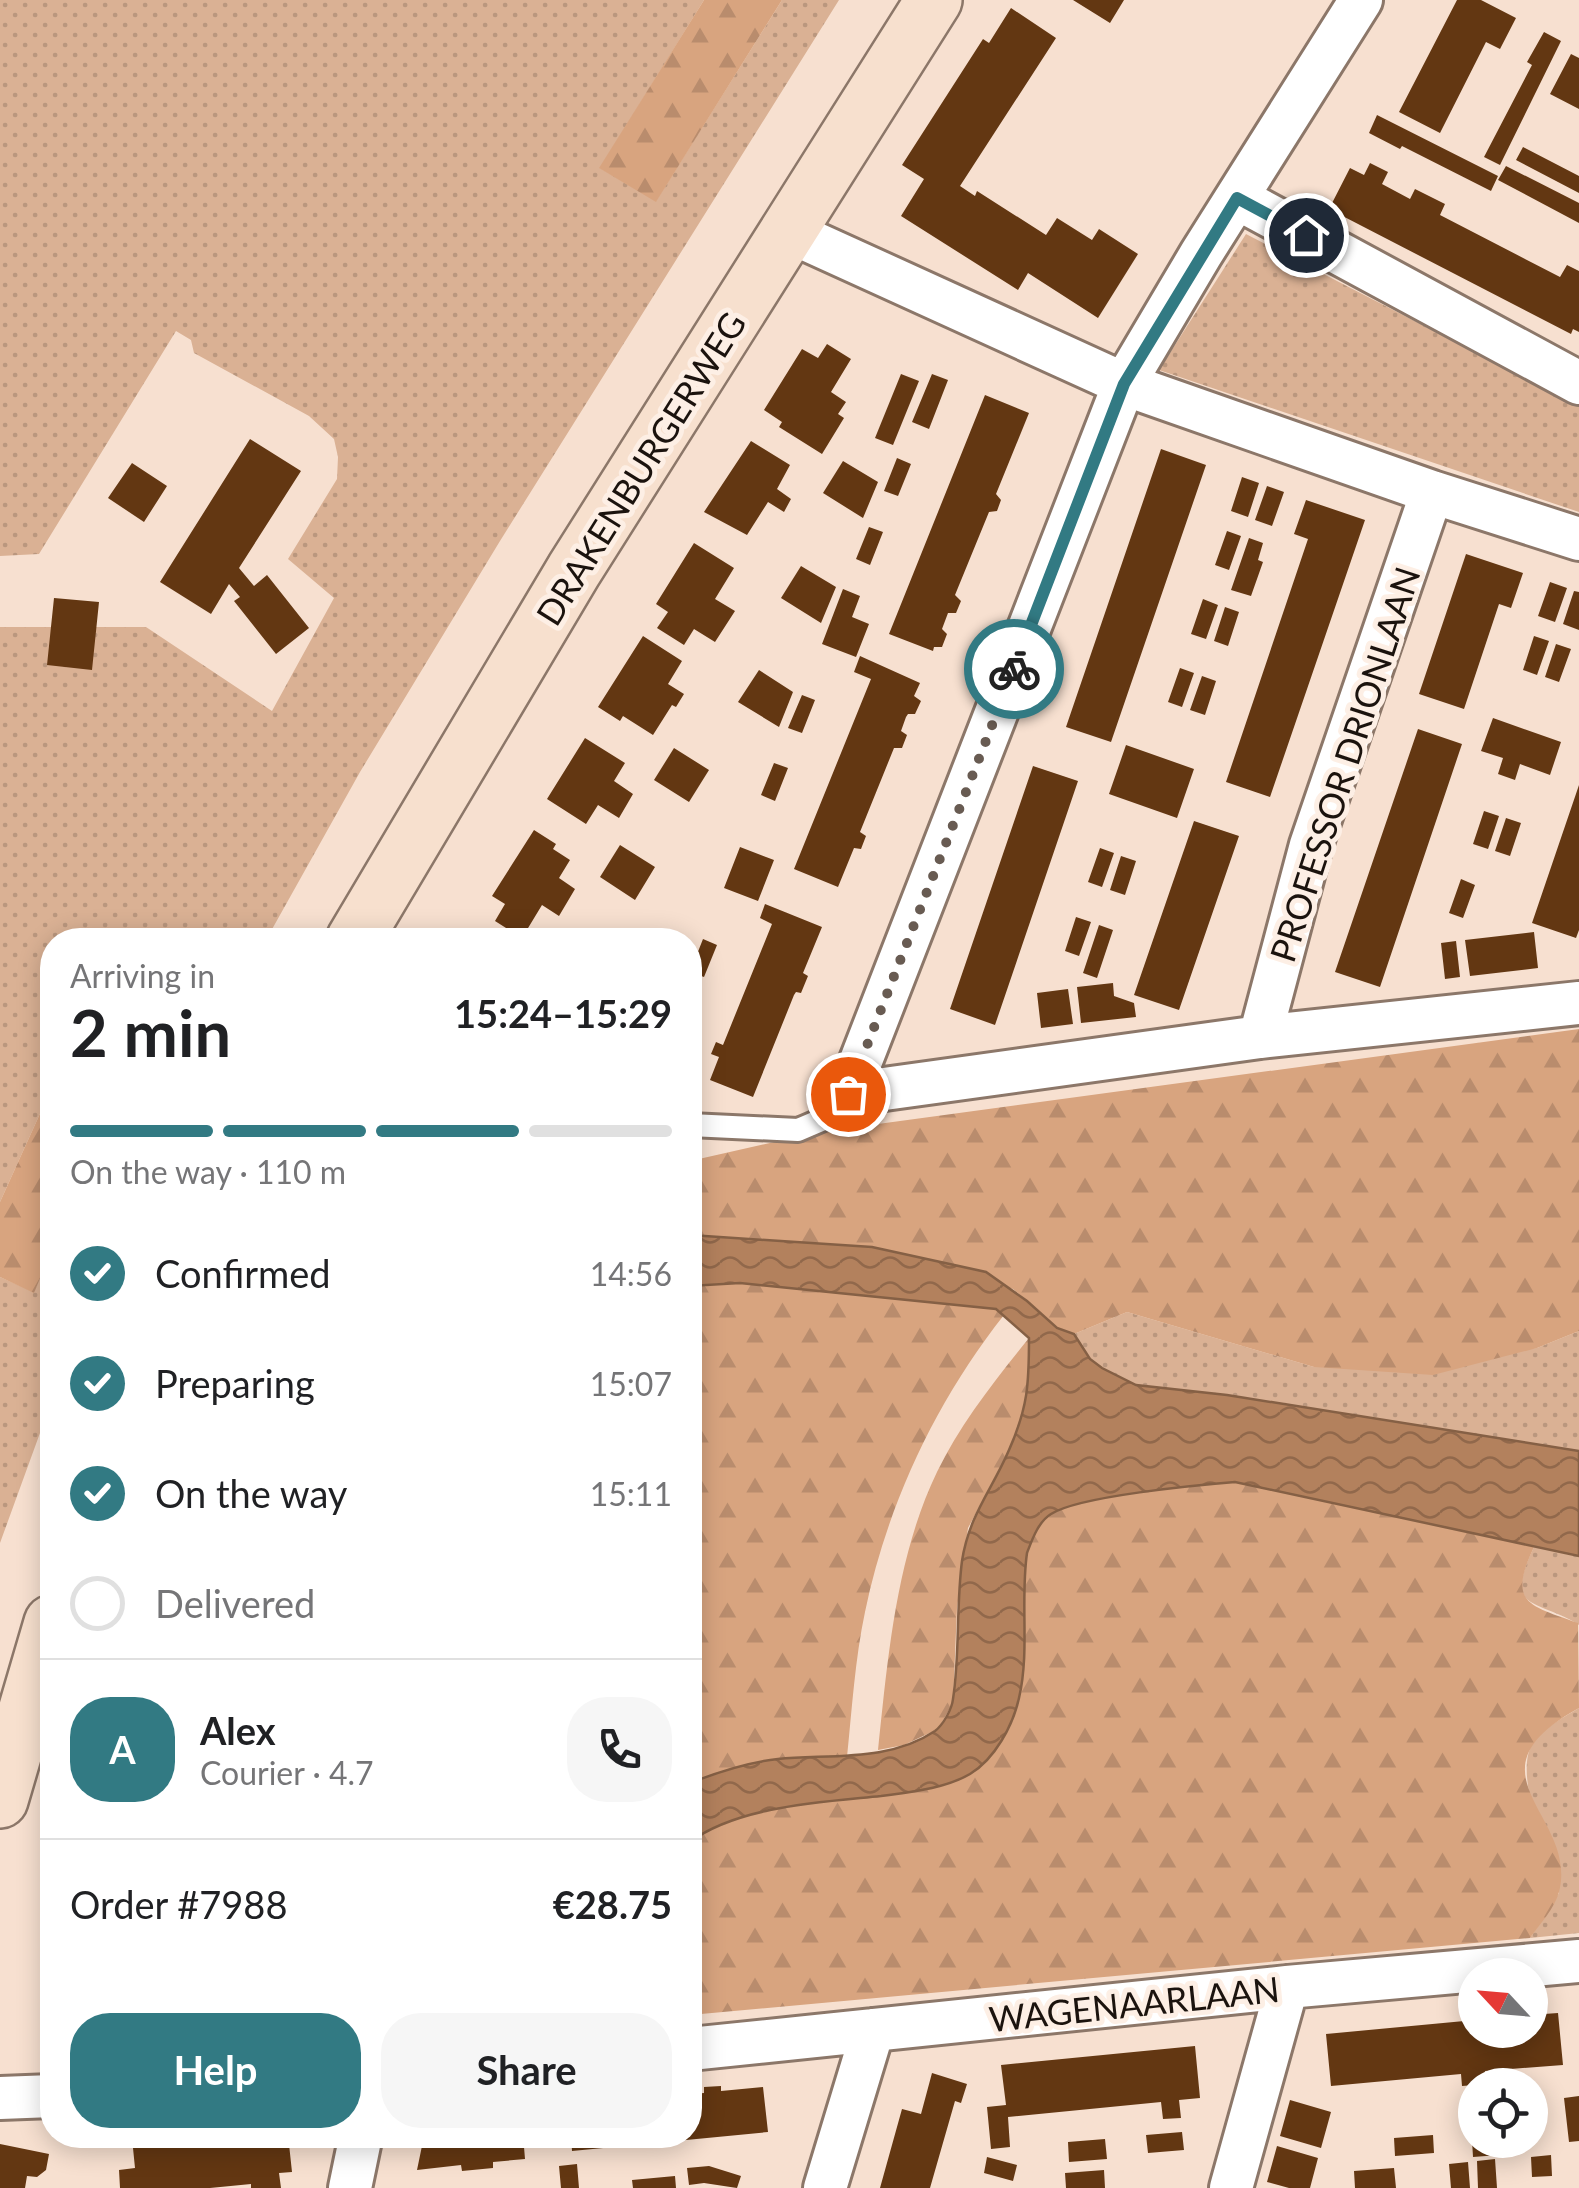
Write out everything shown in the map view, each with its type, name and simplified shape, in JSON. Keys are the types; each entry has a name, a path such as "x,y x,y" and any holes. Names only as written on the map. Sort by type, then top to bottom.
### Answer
{"main road":[{"name":"DRAKENBURGERWEG","path":"361,928 574,570 934,0"},
{"path":"0,1800 40,1664"}],"street":[{"path":"1360,0 1124,384 848,1094 1260,1037 1579,1003"},
{"path":"1237,198 1579,384"},
{"path":"788,231 1124,384 1579,539"},
{"name":"PROFESSOR DRIONLAAN","path":"1260,1037 1311,846 1432,492"},
{"name":"WAGENAARLAAN","path":"702,2048 1579,1961"},
{"path":"1231,2188 1287,1987"},
{"path":"826,2188 873,2030"},
{"path":"0,2098 40,2096"},
{"path":"350,2188 358,2148"}],"lane":[{"path":"702,1125 798,1130 826,1118 848,1094"}],"shaded area":[{"path":"0,0 704,0 600,168 656,201 782,0 839,0 500,541 360,772 273,928 40,928 40,1114 0,1202 0,627 146,627 272,711 334,598 288,559 337,479 334,439 309,416 194,353 191,340 176,331 39,554 0,556"},
{"path":"1246,234 1579,406 1579,512 1159,370"},
{"path":"0,1277 34,1292 40,1278 40,1433 0,1543"},
{"path":"1127,1312 1314,1367 1537,1348 1579,1331 1579,1451 1227,1395 1136,1385 1090,1359 1074,1334"},
{"path":"1534,1547 1579,1556 1579,1625 1538,1606 1523,1594 1525,1568"},
{"path":"1579,1708 1579,1933 1530,1938 1559,1893 1529,1793 1528,1755 1544,1731"}],"green space":[{"path":"704,0 782,0 656,202 599,168"},
{"path":"1579,1029 1579,1331 1537,1348 1433,1375 1314,1367 1127,1312 1074,1334 1058,1328 1013,1289 872,1247 702,1236 702,1158 819,1132"},
{"path":"40,1114 40,1279 34,1293 0,1277 0,1202"},
{"path":"740,1283 966,1305 996,1309 1004,1315 936,1419 886,1533 862,1630 847,1757 748,1766 702,1779 702,1285"},
{"path":"1029,1338 1031,1376 1026,1405 1008,1453 968,1528 957,1608 953,1703 938,1729 904,1745 878,1750 896,1608 923,1505 956,1437"},
{"path":"1235,1482 1534,1547 1526,1566 1523,1591 1535,1606 1578,1623 1579,1708 1545,1732 1528,1754 1525,1775 1561,1865 1557,1898 1530,1938 702,2014 702,1835 743,1817 775,1809 939,1786 1023,1581 1032,1539 1040,1524 1059,1510 1080,1504"}],"water":[{"path":"702,1236 872,1247 986,1272 1057,1328 1074,1334 1090,1359 1136,1385 1227,1395 1579,1451 1579,1556 1235,1482 1140,1492 1065,1508 1042,1522 1027,1553 1024,1662 1019,1698 1002,1740 979,1768 960,1779 927,1789 756,1813 702,1835 702,1779 767,1760 859,1755 898,1748 935,1731 944,1721 955,1682 965,1545 1015,1435 1028,1382 1029,1338 996,1309 740,1283 702,1285"}],"building":[{"path":"1073,0 1124,0 1110,23"},
{"path":"1457,0 1481,0 1516,18 1500,49 1486,42 1440,133 1399,112"},
{"path":"1011,8 1056,38 960,186 975,196 977,191 1046,235 1057,218 1092,240 1099,229 1138,254 1098,318 1028,273 1018,290 901,216 924,179 902,165 983,39 989,43"},
{"path":"1544,32 1561,41 1500,165 1484,157 1532,65 1527,62"},
{"path":"1571,54 1579,58 1579,109 1550,94"},
{"path":"1377,115 1498,176 1491,191 1369,133"},
{"path":"1523,147 1579,176 1579,193 1516,160"},
{"path":"1370,163 1388,172 1382,184 1410,199 1415,189 1445,204 1440,215 1560,277 1567,265 1579,271 1579,332 1573,329 1571,334 1329,209 1350,168 1364,175"},
{"path":"1506,166 1579,203 1579,223 1498,180"},
{"path":"827,344 851,359 831,392 846,402 838,414 844,418 822,454 779,427 782,422 764,410 802,349 818,358"},
{"path":"901,374 919,381 893,445 875,438"},
{"path":"932,374 948,380 929,429 912,422"},
{"path":"985,395 1029,413 996,494 1001,500 997,511 989,512 955,595 961,601 956,613 948,613 942,629 947,634 942,647 934,647 933,651 889,634"},
{"path":"250,439 301,471 239,568 254,586 267,575 309,628 276,654 234,601 240,597 229,584 211,614 160,582"},
{"path":"751,441 790,465 777,489 791,499 784,512 768,502 747,535 704,512"},
{"path":"1161,449 1206,465 1111,742 1066,727"},
{"path":"897,458 911,464 898,496 884,491"},
{"path":"843,461 878,482 863,518 823,493"},
{"path":"132,463 167,486 144,522 108,498"},
{"path":"1242,477 1259,483 1248,517 1231,511"},
{"path":"1267,486 1284,492 1272,526 1255,520"},
{"path":"1306,500 1365,520 1270,797 1226,782 1308,539 1294,534"},
{"path":"869,527 883,532 870,565 856,559"},
{"path":"1227,531 1241,536 1229,570 1215,565"},
{"path":"1249,538 1263,543 1258,560 1263,562 1251,596 1231,590"},
{"path":"694,543 734,568 715,599 735,611 715,642 694,629 684,645 657,628 668,612 656,604"},
{"path":"1466,554 1523,573 1511,608 1499,604 1464,709 1419,694"},
{"path":"801,566 836,587 821,623 781,598"},
{"path":"1550,582 1567,588 1555,622 1538,616"},
{"path":"843,589 860,596 852,617 869,624 856,657 822,644"},
{"path":"1574,591 1579,592 1579,630 1563,624"},
{"path":"54,598 99,602 92,670 47,665"},
{"path":"1203,599 1218,605 1206,639 1191,634"},
{"path":"1225,607 1239,612 1228,646 1214,641"},
{"path":"643,636 682,661 668,684 684,694 653,735 623,716 620,721 598,707"},
{"path":"1534,636 1549,641 1537,675 1523,670"},
{"path":"1556,644 1571,649 1559,682 1545,677"},
{"path":"860,656 920,683 914,696 921,701 915,714 906,717 901,731 907,735 902,748 894,748 860,832 866,836 861,849 854,848 838,887 794,869 871,679 854,672"},
{"path":"1180,668 1194,673 1182,707 1168,702"},
{"path":"759,670 793,692 779,727 738,702"},
{"path":"1202,676 1216,681 1205,715 1190,710"},
{"path":"802,695 815,700 802,733 788,728"},
{"path":"1493,718 1561,742 1550,775 1520,764 1515,780 1498,774 1503,758 1481,751"},
{"path":"1418,729 1462,744 1380,987 1335,972"},
{"path":"585,738 625,763 614,781 633,794 619,818 598,805 586,824 547,799"},
{"path":"1126,745 1194,769 1177,818 1109,794"},
{"path":"674,748 709,770 689,802 654,780"},
{"path":"774,763 788,768 775,801 761,795"},
{"path":"1033,766 1078,781 995,1025 950,1009"},
{"path":"1579,785 1579,930 1576,938 1532,923"},
{"path":"1484,811 1499,816 1488,849 1473,844"},
{"path":"1506,818 1521,823 1510,856 1495,851"},
{"path":"1194,821 1239,836 1179,1010 1134,995"},
{"path":"534,830 556,844 553,849 570,860 559,878 575,889 559,916 542,905 528,928 506,928 495,921 505,904 492,896"},
{"path":"620,845 655,867 635,900 600,877"},
{"path":"740,847 774,860 758,901 724,888"},
{"path":"1100,848 1114,853 1102,887 1088,882"},
{"path":"1121,856 1136,861 1125,895 1110,890"},
{"path":"1461,879 1475,885 1463,918 1449,913"},
{"path":"765,904 822,927 803,973 808,976 801,993 794,995 753,1097 710,1080 719,1057 711,1054 716,1042 723,1045 772,924 760,918"},
{"path":"1076,917 1091,922 1079,956 1065,951"},
{"path":"1099,925 1113,930 1097,978 1083,973"},
{"path":"1534,932 1538,968 1470,976 1465,940"},
{"path":"1456,941 1460,977 1445,979 1441,943"},
{"path":"702,942 717,945 704,977 702,976"},
{"path":"1113,983 1114,996 1134,1003 1136,1017 1081,1023 1077,987"},
{"path":"1068,989 1073,1024 1041,1028 1037,993"},
{"path":"1558,2013 1563,2065 1458,2068 1458,2074 1331,2086 1326,2034 1458,2022 1458,2048 1548,2048 1548,2014"},
{"path":"1195,2046 1200,2098 1179,2100 1181,2118 1163,2119 1161,2102 1008,2117 1010,2147 991,2149 987,2107 1006,2105 1001,2065"},
{"path":"932,2073 967,2084 961,2103 955,2101 930,2188 880,2188 902,2109 921,2114"},
{"path":"721,2086 721,2091 763,2087 768,2132 702,2138 704,2087"},
{"path":"1579,2096 1579,2141 1569,2142 1564,2098"},
{"path":"1290,2100 1331,2112 1321,2148 1280,2136"},
{"path":"1182,2132 1184,2150 1148,2153 1146,2135"},
{"path":"1433,2135 1434,2153 1395,2156 1394,2138"},
{"path":"1105,2139 1107,2159 1069,2162 1068,2142"},
{"path":"0,2144 49,2154 46,2170 37,2177 27,2176 25,2188 0,2188"},
{"path":"1277,2146 1318,2158 1310,2188 1267,2182"},
{"path":"133,2148 289,2148 292,2172 279,2173 281,2188 251,2188 251,2184 120,2188 119,2170 135,2168"},
{"path":"422,2148 524,2148 525,2159 493,2162 493,2168 462,2171 461,2165 417,2170"},
{"path":"1551,2155 1552,2176 1532,2177 1531,2158"},
{"path":"987,2157 1017,2165 1013,2181 984,2173"},
{"path":"1495,2159 1497,2188 1478,2188 1477,2161"},
{"path":"1468,2162 1470,2188 1451,2188 1449,2164"},
{"path":"577,2164 579,2188 561,2188 559,2166"},
{"path":"709,2166 741,2176 737,2188 689,2185 687,2168"},
{"path":"1394,2168 1396,2188 1355,2188 1354,2171"},
{"path":"1104,2170 1105,2188 1066,2188 1065,2173"},
{"path":"675,2176 676,2188 633,2188 632,2180"}],"way so far":[{"path":"848,1094 1014,669"}],"route":[{"path":"1014,669 1124,384 1237,198 1306,235"}]}
